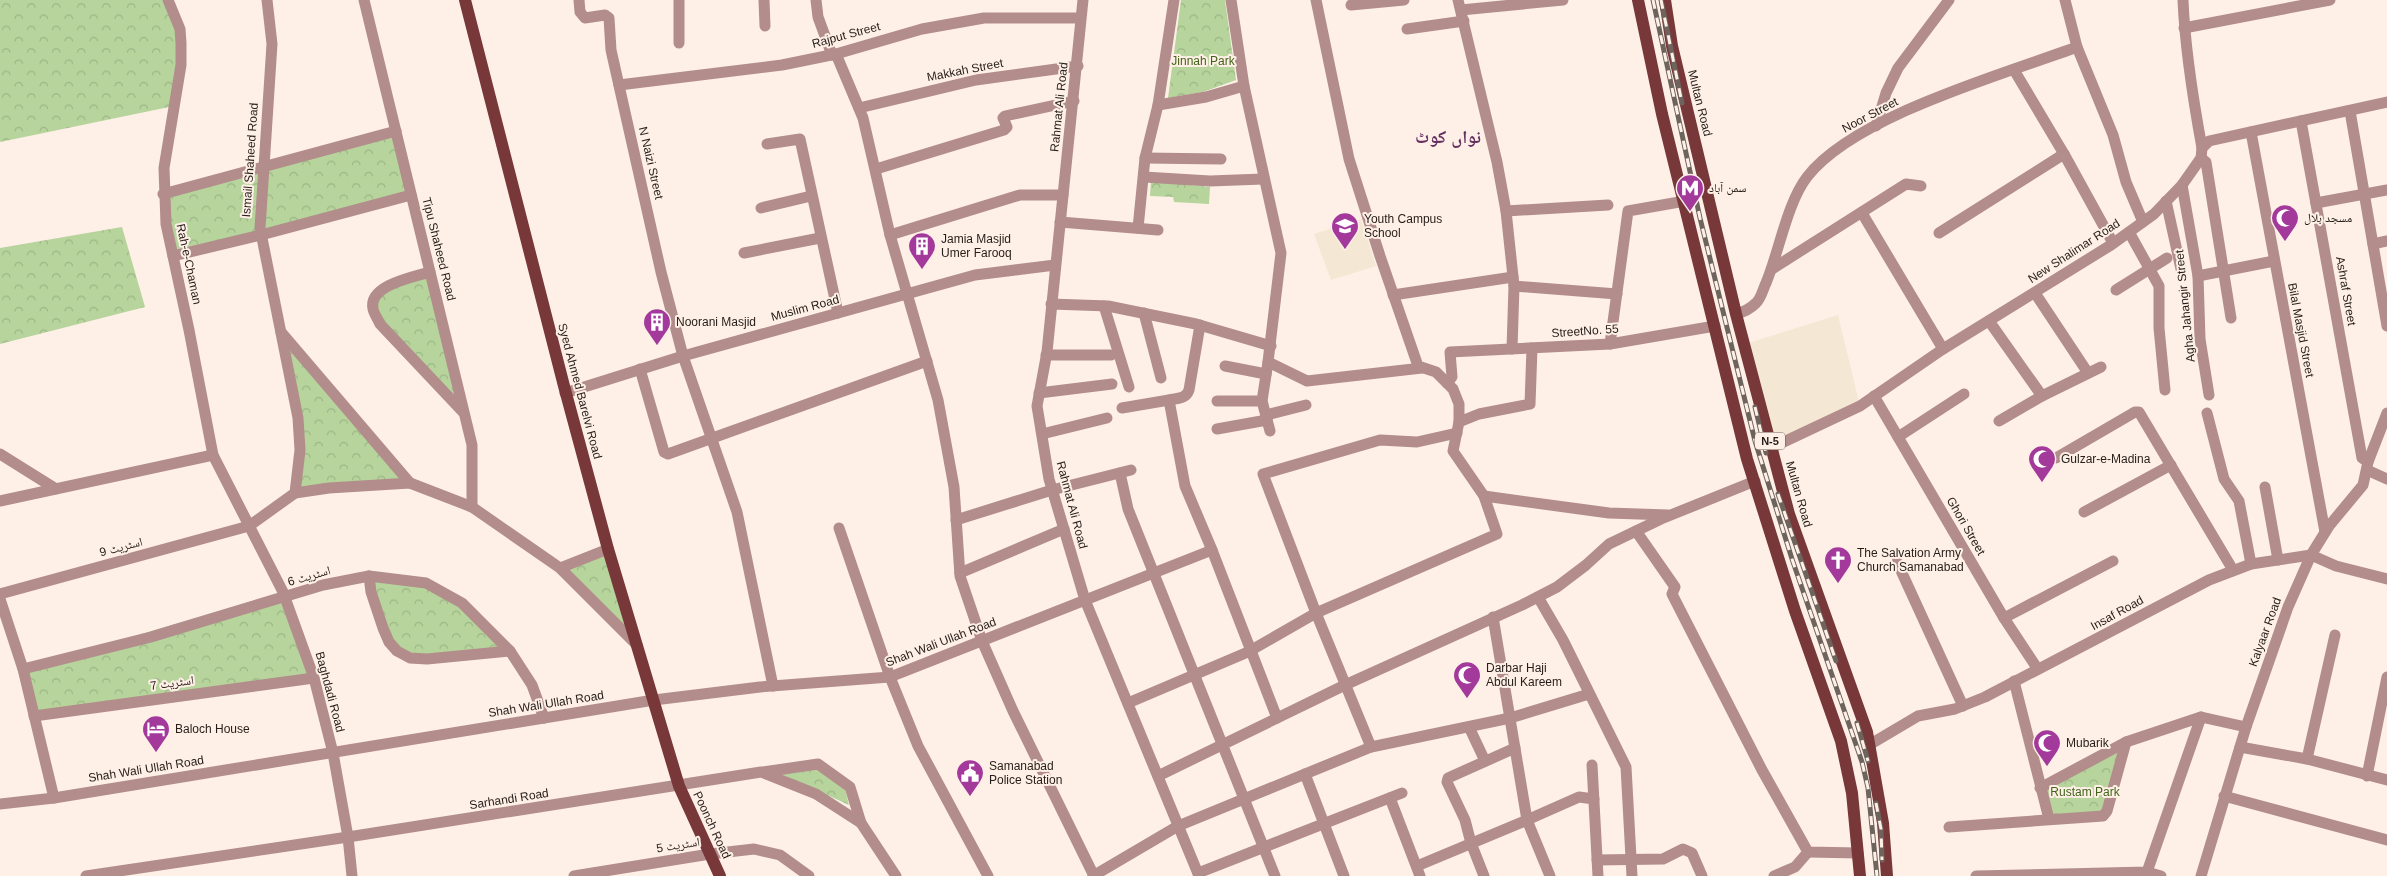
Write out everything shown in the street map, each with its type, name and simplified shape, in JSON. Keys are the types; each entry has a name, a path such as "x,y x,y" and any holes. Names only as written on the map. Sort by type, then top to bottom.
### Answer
{"main road":[{"name":"Syed Ahmed Barelvi Road","path":"465,0 608,549 639,647 679,786"},
{"name":"N-5","path":"1638,0 1662,114 1685,201 1732,402 1795,611 1841,741 1852,792 1859,875"},
{"name":"Multan Road","path":"1665,0 1672,46 1736,314 1789,514 1870,745 1884,823 1888,873"},
{"name":"Poonch Road","path":"679,786 720,876"}],"street":[{"name":"Rah-e-Chaman","path":"168,0 180,29 181,50 178,84 164,168 163,194 166,224 213,455 249,526"},
{"name":"Ismail Shaheed Road","path":"267,0 272,44 262,168 261,235 280,331 410,483"},
{"name":"Tipu Shaheed Road","path":"364,0 472,445 472,507"},
{"name":"N Naizi Street","path":"580,0 580,12 585,18 605,15 609,18 611,50 661,272 683,356 737,512 773,686"},
{"path":"678,43 679,0"},
{"path":"764,0 765,26"},
{"path":"816,0 818,17 859,108 876,170 890,235 927,361 948,445 960,572 982,641 1012,711 1093,876 1178,826 1371,747 1510,718 1589,694"},
{"name":"Rahmat Ali Road","path":"1083,0 1080,18 1078,66 1052,304 1037,406 1052,490 1085,600 1198,874"},
{"path":"1138,228 1144,177 1144,158 1158,105 1174,0"},
{"path":"1231,0 1244,86 1281,254 1271,346 1262,401 1268,422"},
{"path":"1128,703 1251,650 1316,613 1494,537 1497,532 1484,496 1453,451 1458,427 1459,404 1453,389 1436,372 1418,366 1393,295 1349,159 1316,0"},
{"path":"1351,5 1404,0"},
{"path":"1407,29 1461,10 1563,0"},
{"path":"1876,126 1886,93 1898,68 1948,0"},
{"path":"2065,0 2077,46 2113,134 2126,182 2143,222"},
{"path":"2184,0 2184,28 2201,153 2206,162 2231,318"},
{"path":"2184,28 2330,0"},
{"path":"1461,10 1497,162 1506,212 1513,282 1512,349"},
{"name":"Rajput Street","path":"619,85 782,65 834,54 922,29 984,18 1080,18"},
{"name":"Noor Street","path":"1736,314 1744,312 1758,302 1772,270 1800,188 1807,177 1848,141 1876,126 1954,91 2077,46"},
{"name":"Makkah Street","path":"859,108 976,80 1078,66"},
{"path":"2014,70 2064,154 2113,243"},
{"path":"1158,105 1206,97 1244,86"},
{"path":"876,170 1004,130 1006,127 1003,118 1074,101"},
{"path":"2201,153 2209,141 2387,102"},
{"path":"2350,111 2387,326"},
{"name":"Ashraf Street","path":"2302,121 2362,458 2367,466"},
{"path":"163,194 396,131"},
{"name":"Bilal Masjid Street","path":"2251,132 2325,532"},
{"path":"767,144 800,139 820,238 838,313"},
{"name":"New Shalimar Road","path":"1771,448 1834,419 1874,396 1943,349 2113,243 2143,222 2182,186 2201,153"},
{"path":"1939,233 2064,154"},
{"path":"1144,158 1221,159"},
{"path":"1144,177 1210,181 1264,178"},
{"path":"1772,270 1906,184 1921,186"},
{"name":"Agha Jahangir Street","path":"2182,186 2198,276 2200,339 2209,395"},
{"path":"2316,203 2387,190"},
{"path":"173,256 261,235 411,194"},
{"path":"890,235 1020,195 1063,195"},
{"path":"761,208 811,196"},
{"path":"1610,344 1628,211 1685,201"},
{"path":"2166,202 2181,269"},
{"path":"1506,212 1608,205"},
{"path":"1862,213 1943,349"},
{"path":"1060,222 1158,230"},
{"path":"2129,232 2159,286 2158,319 2165,390"},
{"path":"744,253 820,238"},
{"path":"2372,244 2387,241"},
{"path":"2116,290 2168,258"},
{"path":"2198,276 2274,261"},
{"name":"Muslim Road","path":"566,392 683,356 975,275 1055,265"},
{"path":"430,272 389,285 380,291 373,301 373,309 380,324 464,413"},
{"path":"1393,295 1513,282 1617,294"},
{"path":"2035,292 2088,373"},
{"path":"1052,304 1104,306 1144,313 1200,325 1271,346"},
{"path":"1104,306 1129,387"},
{"path":"1144,313 1161,378"},
{"path":"1989,321 2042,396"},
{"path":"1122,408 1183,398 1187,395 1190,390 1200,325"},
{"name":"StreetNo. 55","path":"1447,383 1452,377 1450,352 1610,344 1715,326"},
{"path":"280,331 298,418 300,450 295,493"},
{"path":"1371,747 1316,613 1263,474 1380,440 1417,442 1458,427 1479,414 1530,404 1532,348"},
{"path":"1046,355 1111,355"},
{"path":"640,370 665,453 927,361"},
{"path":"1268,362 1307,381 1422,368"},
{"path":"1225,366 1266,374"},
{"path":"1999,421 2042,396 2101,367"},
{"path":"1039,393 1112,384"},
{"path":"1898,438 1964,394"},
{"name":"Ghori Street","path":"1874,396 2004,618 2037,668"},
{"path":"1169,400 1185,486 1212,550 1277,718"},
{"path":"1217,401 1262,401"},
{"path":"1217,429 1268,422 1306,405"},
{"path":"2056,458 2134,412 2139,412 2233,570"},
{"path":"2207,413 2224,479 2239,501 2252,564"},
{"name":"Kalyaar Road","path":"2201,876 2246,727 2288,607 2311,555 2325,532 2363,485 2367,466 2387,413"},
{"path":"1042,434 1107,418"},
{"path":"0,454 56,489"},
{"path":"0,501 213,455"},
{"path":"2084,512 2171,465"},
{"path":"2367,466 2387,478"},
{"path":"956,520 1052,490 1126,472 1128,509 1275,876"},
{"path":"1158,776 1345,685 1558,587 1609,544 1672,515 1755,481"},
{"path":"249,526 295,493 329,488 410,483 472,507 560,568 639,647"},
{"path":"2265,487 2278,560"},
{"path":"1484,496 1609,513 1672,515"},
{"name":"اسٹریٹ 9","path":"0,594 249,526"},
{"name":"Baghdadi Road","path":"249,526 285,597 314,678 333,753 348,837 352,876"},
{"path":"839,528 890,677 918,746 988,876"},
{"path":"960,572 1064,529"},
{"path":"1636,531 1675,587 1672,594 1762,770 1808,852"},
{"path":"560,568 608,549"},
{"name":"Shah Wali Ullah Road","path":"0,804 54,798 654,700 773,686 890,677 1212,550"},
{"path":"2311,555 2336,566 2387,578"},
{"name":"Insaf Road","path":"1870,745 1918,716 1963,706 1985,697 2037,668 2094,642 2209,580 2252,564 2311,555"},
{"path":"2004,618 2113,561"},
{"path":"1896,562 1963,706"},
{"path":"369,576 371,592 388,642 397,651 410,658 427,659 510,651"},
{"name":"اسٹریٹ 6","path":"23,669 151,637 323,585 369,576 426,583 462,603 510,651 532,684 544,718"},
{"path":"1538,597 1563,640 1626,766 1632,876"},
{"path":"0,599 23,669 54,798"},
{"path":"1493,617 1527,820 1550,876"},
{"path":"2307,759 2335,635"},
{"path":"2366,776 2383,717 2387,676"},
{"name":"اسٹریٹ 7","path":"34,716 314,678"},
{"path":"2014,681 2049,819"},
{"path":"2040,788 2126,742 2201,717 2246,727"},
{"path":"2147,872 2201,717"},
{"path":"1469,726 1485,761"},
{"path":"1949,827 2103,816 2107,811 2126,742"},
{"path":"2240,747 2307,759 2387,780"},
{"path":"1484,876 1471,843 1465,820 1447,782 1448,778 1515,748"},
{"name":"Sarhandi Road","path":"86,876 818,764 850,787 861,823"},
{"path":"1592,765 1598,876"},
{"path":"761,772 816,794 861,823 896,876"},
{"path":"1305,774 1344,876"},
{"path":"1198,874 1402,793"},
{"path":"2224,796 2387,840"},
{"path":"1390,798 1418,871 1471,843 1579,797 1594,799"},
{"name":"اسٹریٹ 5","path":"574,876 632,871 710,854 754,849 780,855 809,876"},
{"path":"1597,860 1663,859 1683,849 1692,853 1702,876"},
{"path":"1808,852 1858,853"},
{"path":"1774,876 1795,867 1808,852"},
{"path":"1976,876 2147,872 2161,876"}],"shaded area":[{"name":"Youth Campus School","path":"1361,219 1376,266 1331,280 1314,234"},
{"path":"1838,315 1860,406 1773,454 1742,345"}],"green space":[{"path":"0,0 169,0 178,26 174,106 0,142"},
{"name":"Jinnah Park","path":"1181,0 1225,0 1236,80 1203,92 1168,98"},
{"path":"396,131 411,195 173,256 167,191"},
{"path":"1151,181 1210,187 1209,204 1174,202 1173,197 1150,196"},
{"path":"122,227 145,307 0,344 0,248"},
{"path":"430,272 464,413 380,324 373,301 380,291"},
{"path":"280,331 410,483 292,495 300,450"},
{"path":"608,549 639,647 560,568"},
{"path":"369,576 426,583 462,603 510,651 449,658 397,651"},
{"path":"283,592 314,678 34,716 23,669"},
{"name":"Rustam Park","path":"2126,742 2107,811 2049,819 2042,787"},
{"path":"817,769 845,789 849,805 781,774"}],"railway":[{"path":"1653,0 1700,218 1755,441 1792,559 1862,762 1868,788 1877,876"},
{"path":"1661,0 1682,103"},
{"path":"1755,407 1766,453"},
{"path":"1778,494 1836,661"},
{"path":"1857,723 1868,761"},
{"path":"1876,803 1881,829 1882,860"}],"place":[{"name":"سمن آباد","path":"1690,212"},
{"name":"مسجد بلال","path":"2285,242"},
{"name":"Youth Campus School","path":"1345,250"},
{"name":"Jamia Masjid Umer Farooq","path":"922,270"},
{"name":"Noorani Masjid","path":"657,346"},
{"name":"Gulzar-e-Madina","path":"2042,483"},
{"name":"The Salvation Army Church Samanabad","path":"1838,584"},
{"name":"Darbar Haji Abdul Kareem","path":"1467,699"},
{"name":"Baloch House","path":"156,753"},
{"name":"Mubarik","path":"2047,767"},
{"name":"Samanabad Police Station","path":"970,797"}],"district":[{"name":"نواں کوٹ","path":"1448,137"}]}
